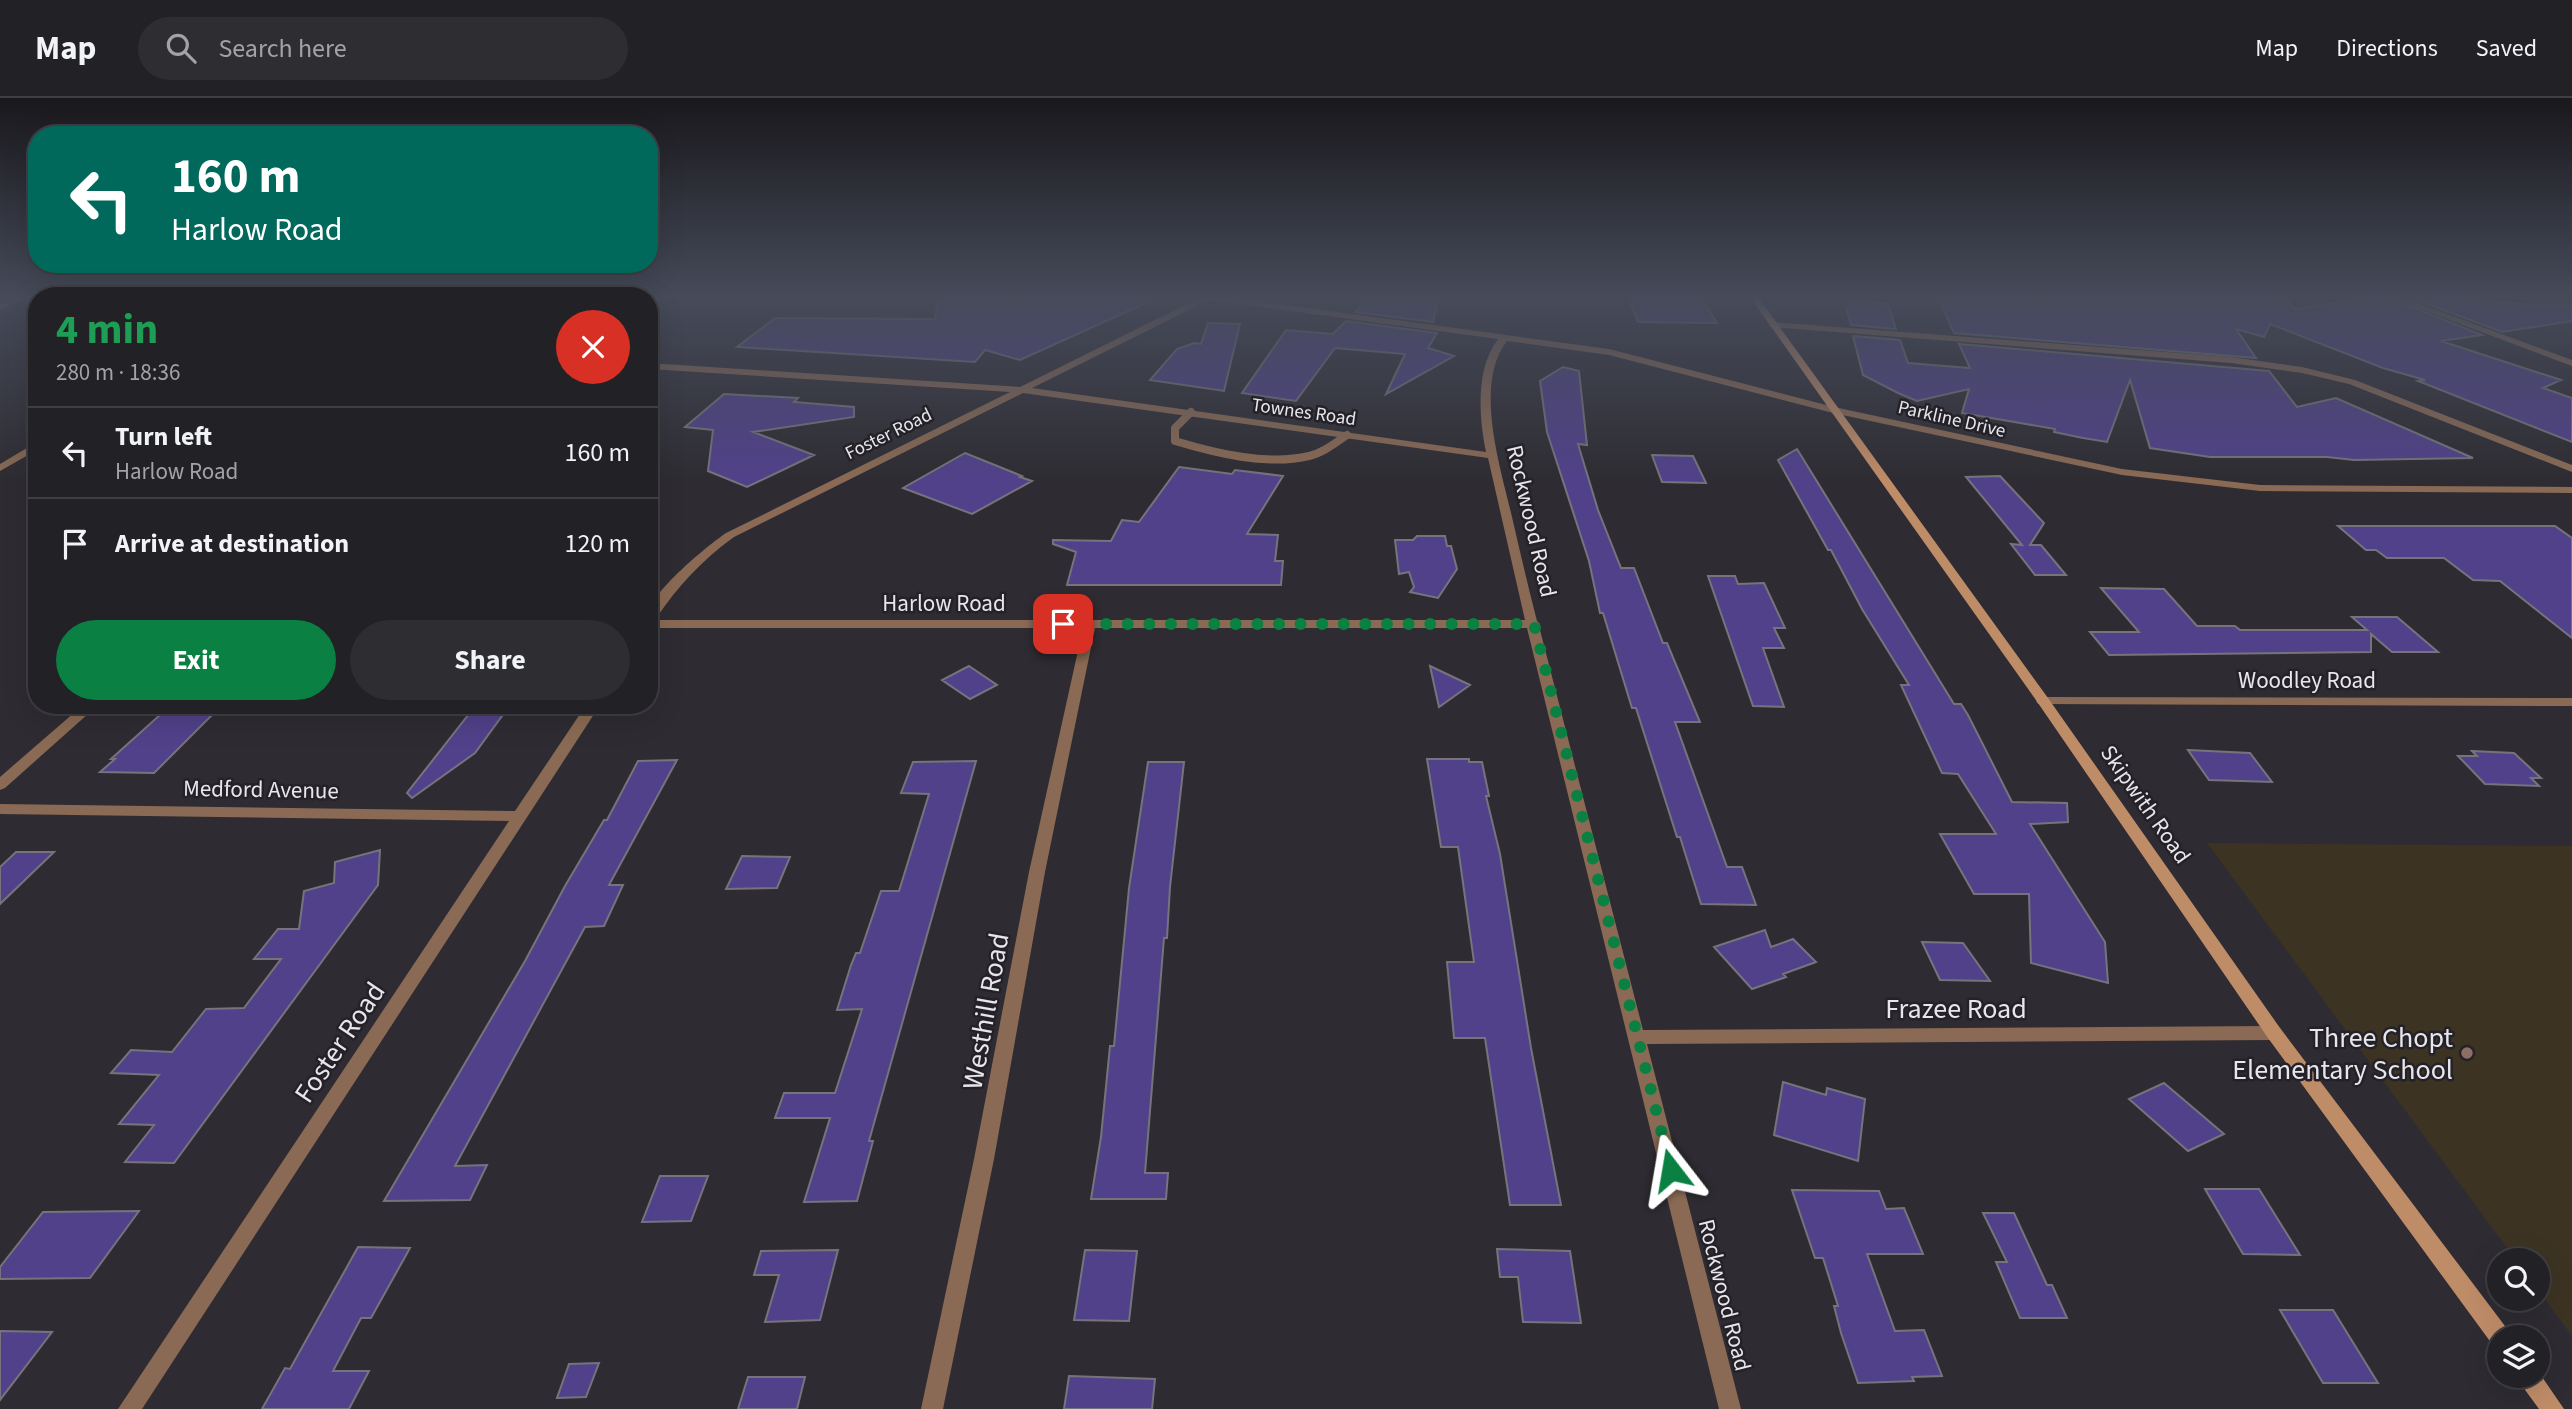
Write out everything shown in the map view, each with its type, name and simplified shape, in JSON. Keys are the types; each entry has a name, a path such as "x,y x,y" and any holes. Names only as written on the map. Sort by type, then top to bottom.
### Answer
{"main road":[{"name":"Skipwith Road","path":"1796,358 2043,701 2274,1032 2491,1325"},
{"path":"2537,1388 2553,1409"}],"street":[{"name":"Foster Road","path":"658,608 677,578 694,561 730,535 1088,358"},
{"name":"Rockwood Road","path":"1493,358 1486,382 1487,432 1730,1409"},
{"name":"Parkline Drive","path":"1637,358 1833,410 2109,470 2168,480 2294,489 2572,490"},
{"path":"2207,358 2302,370 2382,393 2572,469"},
{"name":"Townes Road","path":"658,367 1025,390 1493,456"},
{"path":"0,468 28,451"},
{"name":"Harlow Road","path":"658,622 1534,624"},
{"name":"Westhill Road","path":"932,1409 985,1159 1037,872 1090,624"},
{"name":"Woodley Road","path":"2043,701 2572,702"},
{"path":"0,785 81,714"},
{"name":"Foster Road","path":"129,1409 587,714"},
{"name":"Medford Avenue","path":"0,808 522,816"},
{"name":"Frazee Road","path":"1638,1037 2274,1032"}],"lane":[{"path":"1191,412 1175,428 1175,441 1229,452 1272,457 1307,457 1324,451 1347,435"}],"shaded area":[{"name":"Three Chopt Elementary School","path":"2207,843 2572,846 2572,1336 2550,1306 2550,1248 2507,1248"}],"building":[{"path":"914,358 978,358 975,362"},
{"path":"1169,358 1232,358 1224,391 1150,380"},
{"path":"1266,358 1328,358 1296,401 1242,393"},
{"path":"1403,358 1450,358 1386,394"},
{"path":"1859,358 1906,358 1908,363 1970,368 1965,358 2122,358 2269,371 2297,407 2336,398 2473,458 2354,460 2327,457 2210,457 2150,448 2130,380 2107,442 2054,432 2055,429 1962,413 1969,389 1917,401 1863,375"},
{"path":"2358,358 2494,358 2561,380 2543,388 2572,398 2572,442 2418,381 2425,380"},
{"path":"1563,367 1579,371 1587,445 1578,444 1598,510 1621,568 1634,568 1663,643 1667,643 1700,722 1675,722 1727,867 1742,867 1756,905 1701,904 1636,708 1632,708 1603,613 1600,613 1589,561 1547,432 1540,381"},
{"path":"724,394 798,398 794,402 854,407 854,417 753,432 814,455 747,487 708,471 713,430 685,427"},
{"path":"1797,449 1954,704 1961,704 1968,715 2012,802 2067,803 2068,822 2030,824 2105,942 2108,983 2031,963 2029,894 1974,894 1940,834 1996,834 1958,774 1942,773 1901,685 1909,685 1862,609 1778,460"},
{"path":"965,453 1032,481 972,514 903,488"},
{"path":"1652,455 1693,456 1706,483 1662,482"},
{"path":"1179,467 1232,474 1235,470 1283,476 1247,534 1278,535 1275,561 1283,561 1281,585 1067,585 1076,552 1053,544 1053,540 1111,541 1122,520 1139,522"},
{"path":"2000,476 2044,523 2030,545 2041,545 2066,575 2035,575 2011,544 2022,545 1966,477"},
{"path":"2338,526 2555,526 2572,538 2572,638 2500,581 2473,580 2444,558 2387,558 2376,550 2366,550"},
{"path":"1417,536 1445,536 1447,546 1451,546 1457,569 1438,598 1410,592 1414,587 1409,572 1399,574 1395,540 1413,540"},
{"path":"1708,576 1735,576 1738,584 1764,583 1785,628 1774,628 1784,648 1763,648 1784,707 1753,706"},
{"path":"2101,588 2164,589 2197,626 2235,626 2240,630 2367,630 2352,617 2397,617 2438,652 2392,652 2371,634 2371,652 2109,655 2090,632 2139,632"},
{"path":"969,666 997,685 970,699 942,680"},
{"path":"1430,666 1470,685 1439,707"},
{"path":"161,714 213,714 154,773 100,772 115,759 111,759"},
{"path":"469,714 503,714 475,753 412,798 407,793"},
{"path":"2188,750 2250,753 2272,782 2209,780"},
{"path":"2472,751 2514,753 2541,778 2531,778 2539,786 2485,784 2458,756 2477,756"},
{"path":"1427,759 1469,759 1469,762 1482,762 1561,1205 1510,1205 1485,1038 1454,1038 1447,962 1474,962 1458,847 1441,847"},
{"path":"677,760 609,885 623,885 604,926 585,927 455,1166 487,1165 470,1200 384,1201 525,961 565,886 604,820 607,820 638,761"},
{"path":"976,761 869,1141 873,1141 857,1201 804,1202 830,1118 775,1118 784,1093 835,1093 862,1009 837,1010 851,965 856,953 860,953 881,891 899,891 929,794 901,793 913,762"},
{"path":"1148,762 1184,762 1167,938 1164,938 1145,1173 1168,1173 1166,1199 1091,1199 1101,1137 1110,1046 1114,1046 1129,888"},
{"path":"380,850 378,885 174,1163 125,1162 154,1125 119,1124 159,1075 111,1073 131,1050 172,1052 206,1009 244,1008 281,959 254,959 278,929 299,929 304,891 334,883 335,862"},
{"path":"16,852 54,852 0,904 0,867"},
{"path":"742,856 790,857 777,888 726,889"},
{"path":"1765,930 1771,947 1793,939 1816,962 1783,974 1786,977 1752,989 1714,947"},
{"path":"1922,942 1963,943 1990,981 1940,980"},
{"path":"1783,1082 1826,1095 1827,1088 1865,1099 1858,1161 1774,1135"},
{"path":"2164,1083 2224,1134 2188,1151 2129,1099"},
{"path":"660,1176 708,1176 691,1221 642,1222"},
{"path":"2205,1189 2259,1189 2300,1255 2243,1254"},
{"path":"1792,1190 1879,1191 1886,1209 1904,1208 1923,1254 1867,1254 1895,1331 1924,1330 1942,1376 1912,1377 1914,1381 1858,1383 1841,1333 1834,1306 1838,1306 1823,1258 1815,1258"},
{"path":"139,1211 90,1278 0,1279 0,1267 43,1212"},
{"path":"1983,1213 2014,1213 2047,1285 2052,1285 2067,1318 2020,1318 1996,1262 2007,1262"},
{"path":"358,1247 410,1248 371,1318 361,1318 333,1371 369,1371 349,1409 262,1409 285,1368 290,1369"},
{"path":"1497,1249 1570,1251 1581,1323 1523,1322 1518,1277 1500,1277"},
{"path":"838,1250 820,1320 765,1322 779,1275 754,1275 761,1251"},
{"path":"1085,1250 1137,1251 1129,1321 1074,1320"},
{"path":"2280,1310 2333,1310 2378,1383 2323,1383"},
{"path":"0,1331 52,1332 0,1400"},
{"path":"599,1363 586,1397 557,1398 569,1364"},
{"path":"1069,1376 1155,1379 1152,1409 1064,1409"},
{"path":"748,1377 805,1377 797,1409 738,1409"}],"place":[{"name":"Three Chopt Elementary School","path":"2467,1053"}],"route":[{"path":"1063,624 1534,624 1671,1170"}]}
